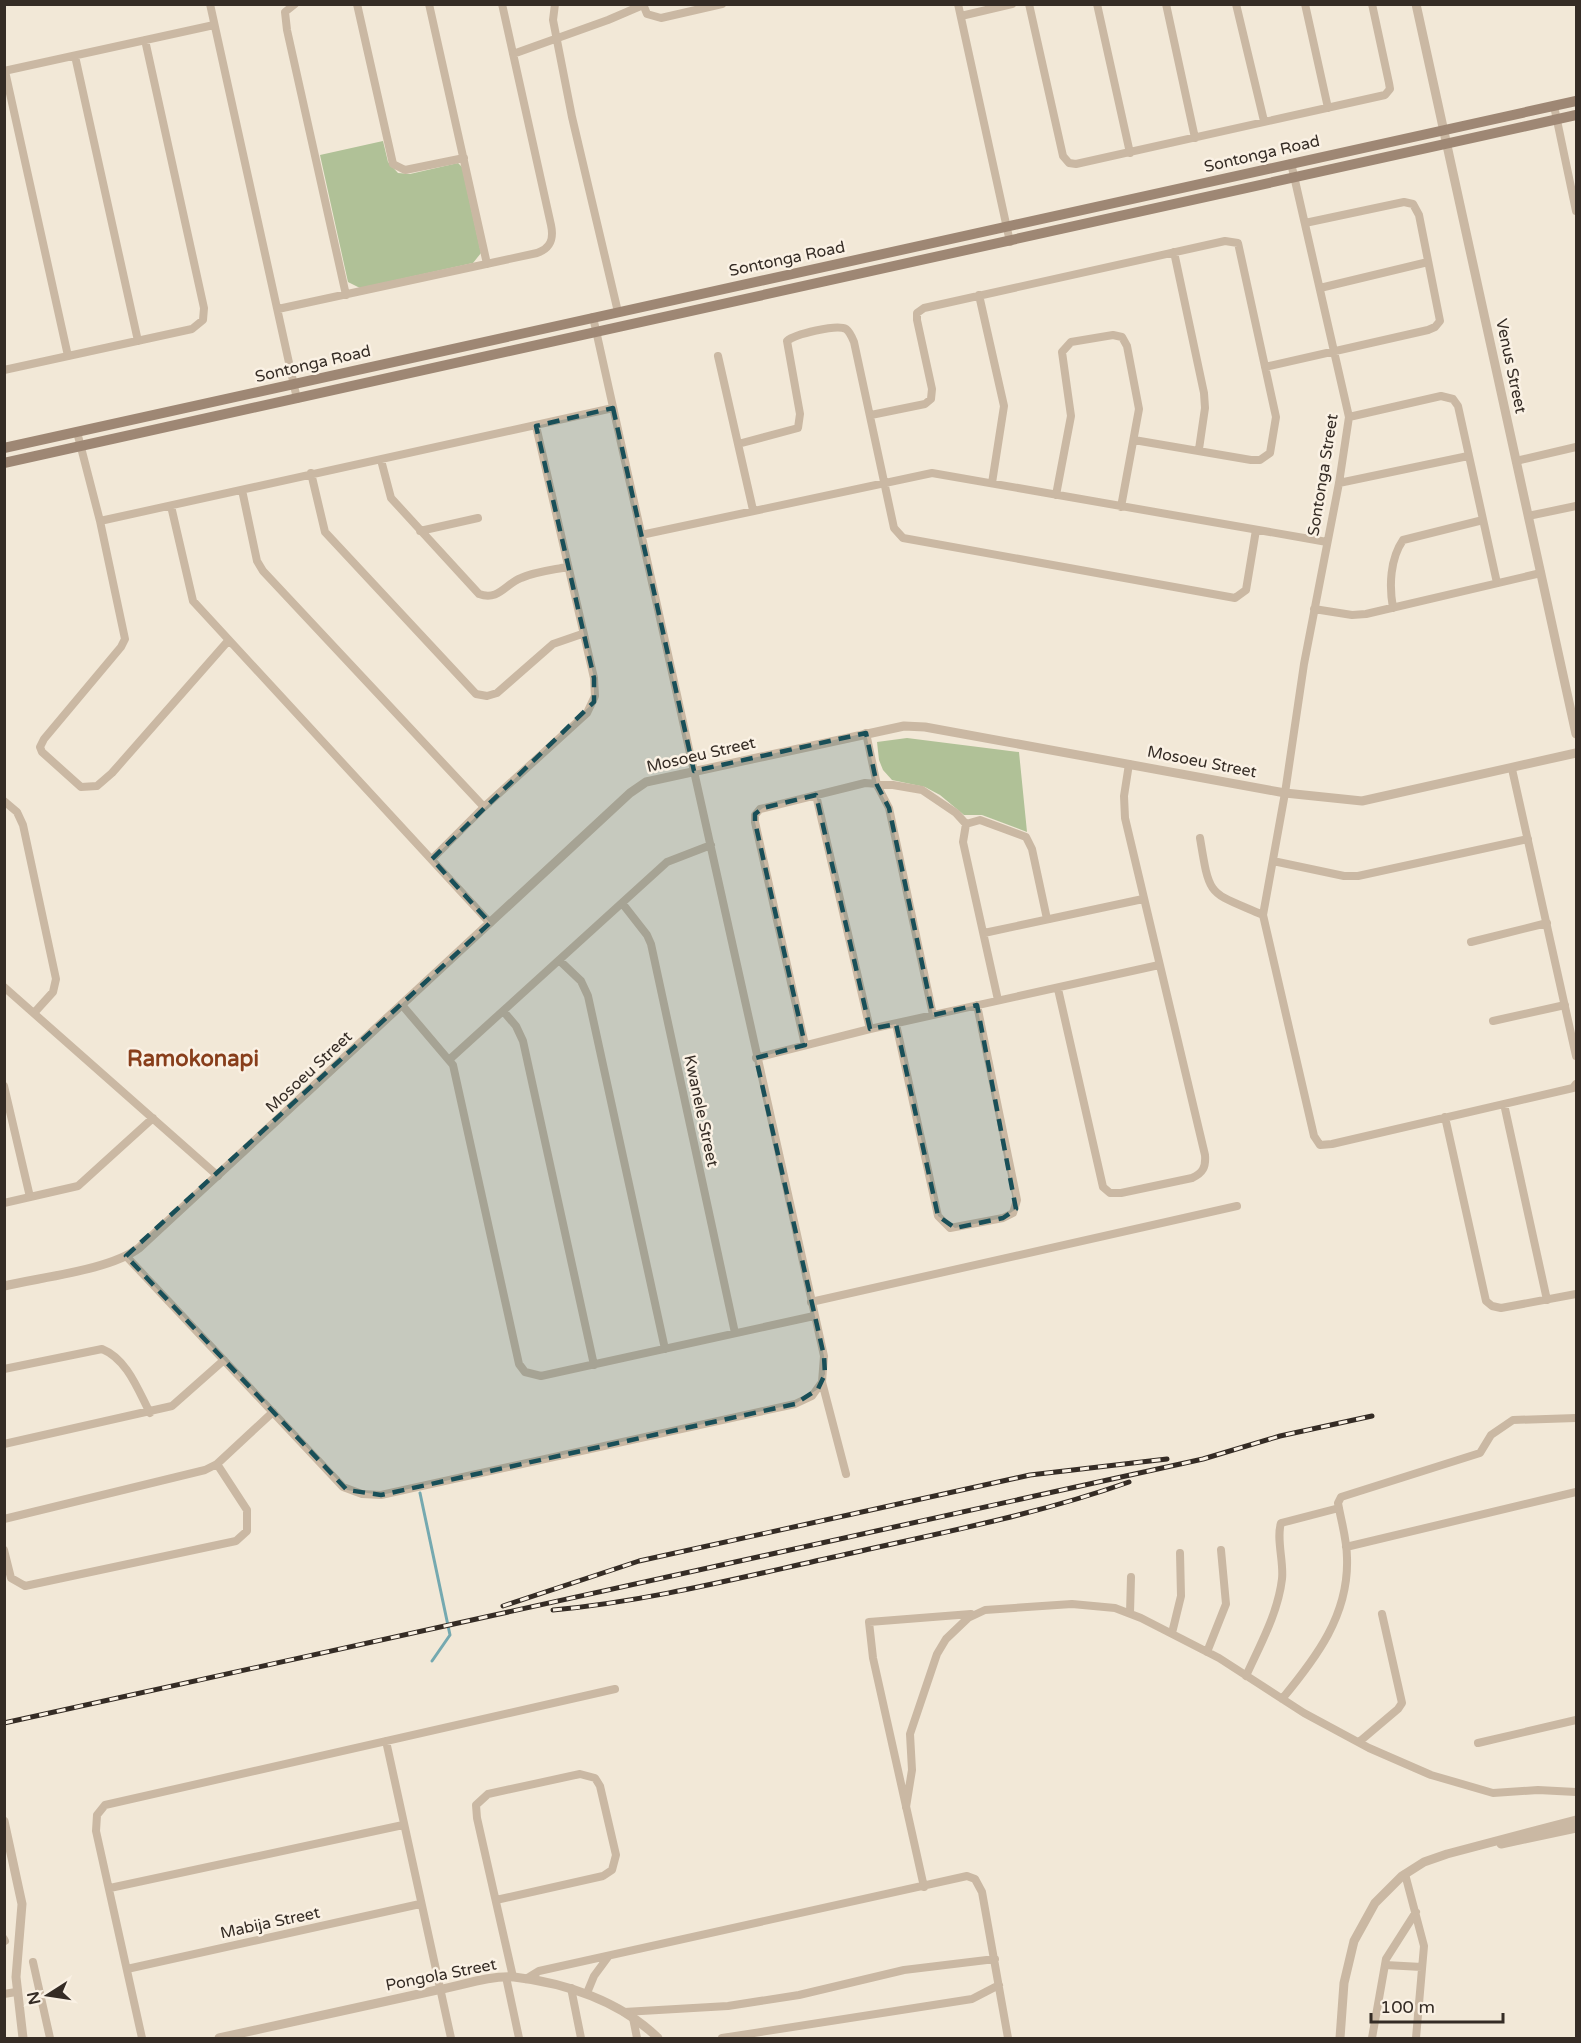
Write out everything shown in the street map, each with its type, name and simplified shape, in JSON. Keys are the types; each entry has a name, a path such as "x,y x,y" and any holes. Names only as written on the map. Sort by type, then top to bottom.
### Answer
{"main road":[{"name":"Sontonga Road","path":"4,448 1576,100"},
{"name":"Sontonga Road","path":"4,463 1576,115"}],"street":[{"path":"210,4 297,399"},
{"path":"295,4 285,12 285,22 346,295"},
{"path":"357,4 393,164 405,170 464,158"},
{"path":"429,4 487,264"},
{"path":"278,309 543,251 550,245 553,237 502,4"},
{"path":"555,4 553,20 556,40 600,242 618,312"},
{"path":"513,54 556,40 643,5 647,14 656,19 722,4"},
{"path":"958,4 1010,242"},
{"path":"961,16 1012,4"},
{"path":"1029,4 1065,159 1076,164 1328,108 1389,92 1372,4"},
{"path":"1097,4 1130,153"},
{"path":"1166,4 1195,138"},
{"path":"1236,4 1264,121"},
{"path":"1305,4 1328,108"},
{"name":"Venus Street","path":"1416,4 1528,516 1573,697 1576,735"},
{"path":"68,356 5,71 214,25"},
{"path":"4,370 197,327 204,315 145,40"},
{"path":"75,56 138,341"},
{"path":"1554,106 1576,211"},
{"name":"Sontonga Street","path":"1263,915 1274,861 1314,609 1339,483 1349,417 1291,163"},
{"path":"1265,368 1428,330 1439,324 1440,315 1417,208 1408,202 1305,223"},
{"path":"872,415 926,404 931,399 932,389 916,320 919,312 929,306 1225,241 1238,243 1276,417 1270,453 1260,460 1251,460 1199,449 1134,440"},
{"path":"1174,252 1204,393 1205,408 1199,449"},
{"path":"1320,288 1428,262"},
{"path":"979,295 1004,406 992,483"},
{"path":"593,317 825,1365 822,1382 846,1474"},
{"path":"738,444 798,428 800,414 786,343 792,337 833,327 845,329 852,337 872,415 894,528 903,538 1231,598 1242,595 1246,591 1256,530"},
{"path":"1056,495 1071,416 1062,357 1066,345 1113,334 1125,341 1139,399 1134,440 1121,507"},
{"path":"718,356 753,510"},
{"path":"1349,417 1441,396 1449,396 1458,406 1497,584"},
{"path":"100,521 613,408"},
{"path":"432,859 591,707 595,685 536,426"},
{"path":"77,432 100,521 125,634 124,643 44,739 40,747 48,758 81,787 97,786 112,773 228,641"},
{"path":"1516,461 1576,447"},
{"path":"1339,483 1468,456"},
{"path":"381,460 390,496 474,590 485,596 502,592 522,577 567,567"},
{"path":"311,473 325,532 476,694 487,696 497,693 553,644 582,634"},
{"path":"641,535 933,473 1327,542"},
{"path":"242,490 257,561 263,571 484,807"},
{"path":"171,506 193,602 490,923"},
{"path":"1528,516 1576,506"},
{"path":"420,531 478,518"},
{"path":"1393,608 1391,581 1396,553 1403,540 1483,520"},
{"path":"1314,609 1352,615 1393,608 1541,573"},
{"name":"Mosoeu Street","path":"4,1286 126,1257 155,1234 636,788 646,782 897,726 917,726 1285,793 1362,801 1576,753"},
{"path":"866,733 877,785 889,808 933,1015"},
{"path":"1058,988 1103,1187 1110,1193 1121,1193 1192,1178 1203,1171 1205,1155 1143,899 1124,810 1129,764"},
{"path":"1512,769 1576,1056"},
{"path":"805,1044 755,818 757,812 764,808 865,783 905,786 922,790 956,813 966,824"},
{"path":"816,795 870,1029"},
{"path":"4,801 19,815 22,825 56,979 53,992 34,1013"},
{"path":"966,824 980,820 1026,837 1032,849 1047,919"},
{"path":"966,824 963,842 998,1000"},
{"path":"1200,838 1207,880 1214,892 1263,915 1316,1142 1332,1144 1573,1088 1576,1084"},
{"path":"1274,861 1344,876 1358,876 1528,839"},
{"path":"450,1059 672,859 711,845"},
{"path":"984,933 1143,899"},
{"name":"Kwanele Street","path":"622,903 647,935 653,953 735,1333"},
{"path":"1471,942 1547,923"},
{"path":"560,961 581,981 588,996 665,1349"},
{"path":"756,1058 870,1029 1159,965"},
{"path":"4,987 218,1176"},
{"path":"402,1005 450,1059 455,1073 521,1369 535,1377 814,1316"},
{"path":"896,1024 938,1216 950,1228 1003,1218 1013,1212 1017,1200 977,1005"},
{"path":"1492,1021 1565,1005"},
{"path":"504,1012 516,1026 523,1041 594,1365"},
{"path":"4,1086 30,1197"},
{"path":"1504,1104 1547,1300"},
{"path":"1445,1117 1486,1301 1492,1306 1501,1308 1576,1294"},
{"path":"4,1203 83,1183 153,1118"},
{"path":"811,1302 1237,1206"},
{"path":"126,1257 343,1487 362,1494 381,1495 795,1404 812,1396 822,1382"},
{"path":"4,1369 102,1349 114,1355 121,1363 150,1413"},
{"path":"4,1444 150,1413 176,1405 224,1359"},
{"path":"4,1519 205,1470 217,1464 273,1412"},
{"path":"1282,1699 1321,1649 1336,1620 1347,1571 1346,1547 1338,1500 1345,1494 1480,1453 1491,1435 1513,1420 1576,1418"},
{"path":"4,1550 11,1578 25,1586 236,1541 247,1531 248,1510 217,1464"},
{"path":"1346,1547 1576,1492"},
{"path":"1246,1676 1269,1625 1280,1591 1281,1523 1339,1508"},
{"path":"1207,1652 1226,1604 1221,1550"},
{"path":"1172,1633 1181,1596 1180,1553"},
{"path":"1131,1577 1131,1613"},
{"path":"924,1887 873,1658 869,1622 976,1614 997,1608 1072,1604 1104,1606 1131,1613 1172,1633 1359,1742 1431,1775 1500,1794 1538,1790 1576,1792"},
{"path":"906,1807 912,1770 910,1734 933,1663 940,1647 952,1632 976,1614"},
{"path":"1359,1742 1402,1703 1382,1614"},
{"path":"142,2038 96,1822 105,1805 615,1689"},
{"path":"1478,1743 1576,1720"},
{"path":"386,1741 451,2038"},
{"path":"496,1900 603,1876 612,1870 616,1855 600,1786 595,1778 580,1774 488,1794 479,1799 476,1804 477,1818 496,1900 519,2038"},
{"path":"1340,2038 1344,1983 1354,1941 1375,1903 1405,1874 1425,1862 1472,1847 1576,1820"},
{"path":"4,1821 22,1904 16,1992 23,2038"},
{"path":"110,1888 403,1825"},
{"path":"1472,1847 1487,1847 1576,1828"},
{"path":"1405,1874 1424,1946 1416,2038"},
{"path":"526,1980 539,1971 967,1876 975,1879 982,1892 995,1959 1005,2038"},
{"name":"Mabija Street","path":"127,1969 420,1904"},
{"path":"1372,2038 1385,1965 1392,1948 1416,1912"},
{"path":"587,1993 596,1972 608,1957"},
{"path":"623,2012 682,2011 728,2006 800,1995 904,1970 995,1959"},
{"path":"33,1962 50,2038"},
{"path":"1385,1965 1422,1967"},
{"name":"Pongola Street","path":"219,2038 509,1977 587,1993 623,2012 658,2038"},
{"path":"722,2038 972,1999 999,1986"},
{"path":"571,1988 581,2038"},
{"path":"4,1994 16,1992"},
{"path":"633,2019 637,2038"}],"highlighted area":[{"path":"613,408 694,771 866,733 877,785 889,808 933,1015 977,1005 1016,1209 1003,1218 955,1228 938,1216 896,1024 870,1029 816,795 763,808 755,814 755,822 805,1045 756,1058 824,1356 825,1374 818,1389 795,1404 381,1495 347,1490 126,1256 490,923 432,859 594,702 594,678 536,426"}],"green space":[{"path":"383,141 388,162 398,173 410,174 458,163 462,167 481,253 473,263 360,288 348,282 320,155"},
{"path":"907,738 1019,752 1027,832 982,815 964,815 940,795 925,787 892,780 883,770 879,760 877,742"}],"waterway":[{"path":"420,1493 450,1635 432,1661"}],"railway":[{"path":"4,1723 1203,1459 1280,1436 1372,1416"},
{"path":"503,1606 639,1561 1030,1475 1167,1459"},
{"path":"553,1610 662,1594 951,1531 1023,1514 1129,1482"}],"district":[{"name":"Ramokonapi","path":"193,1059"}]}
